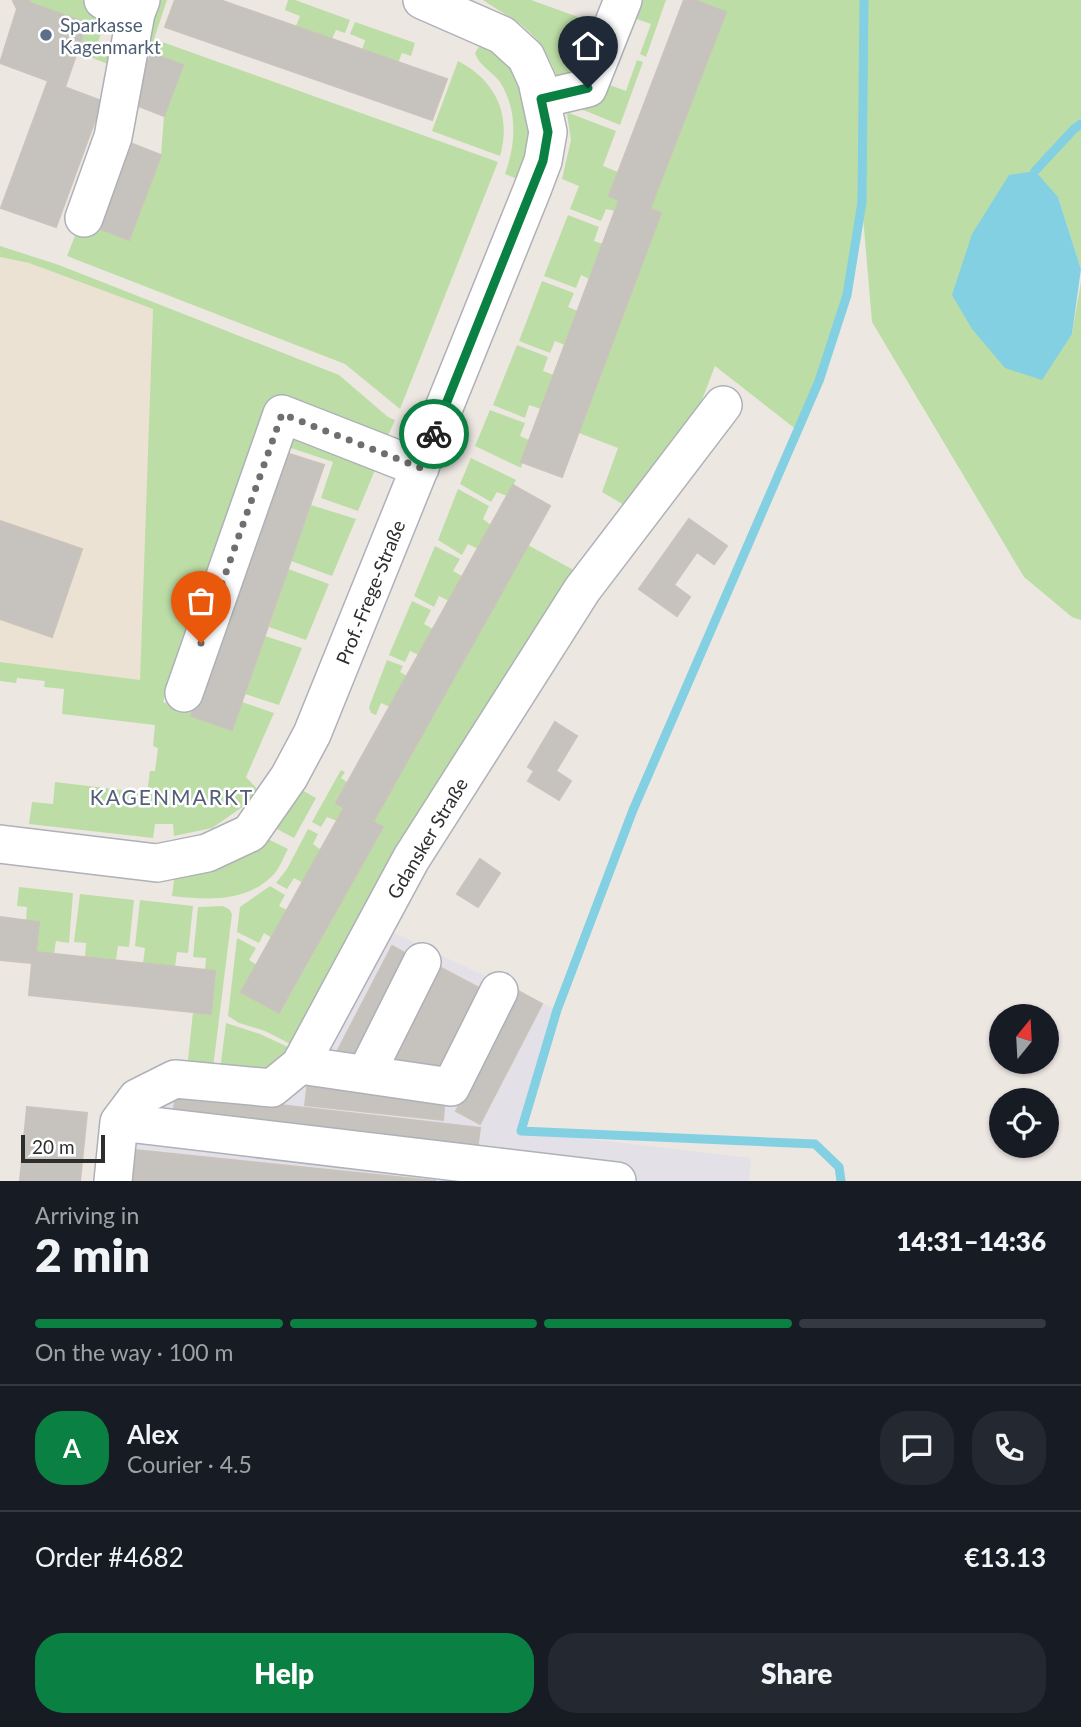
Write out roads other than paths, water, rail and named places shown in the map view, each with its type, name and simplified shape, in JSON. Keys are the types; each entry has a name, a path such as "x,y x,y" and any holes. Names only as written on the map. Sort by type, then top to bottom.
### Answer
{"street":[{"path":"84,218 113,136 139,6 103,0"},
{"path":"541,99 588,88 623,0"},
{"name":"Prof.-Frege-Straße","path":"0,844 157,863 207,853 250,833 289,777 312,734 543,161 548,132 537,80 526,57 502,34 438,3"},
{"name":"Gdansker Straße","path":"119,1122 137,1098 175,1079 272,1088 300,1065 411,859 582,590 723,405"},
{"path":"184,693 282,414 421,468"},
{"path":"366,1074 422,962"},
{"path":"300,1065 451,1087 499,991"},
{"path":"113,1181 119,1122 617,1181"}],"water":[{"path":"1035,171 1058,197 1081,269 1072,334 1042,380 1005,368 972,329 952,295 972,234 1009,175"}],"waterway":[{"path":"841,1181 839,1167 815,1144 521,1131 557,1010 633,810 819,381 847,295 862,202 864,0"},
{"path":"1035,171 1081,124"}],"place":[{"name":"Sparkasse Kagenmarkt","path":"46,35"}],"district":[{"name":"KAGENMARKT","path":"172,796"}]}
